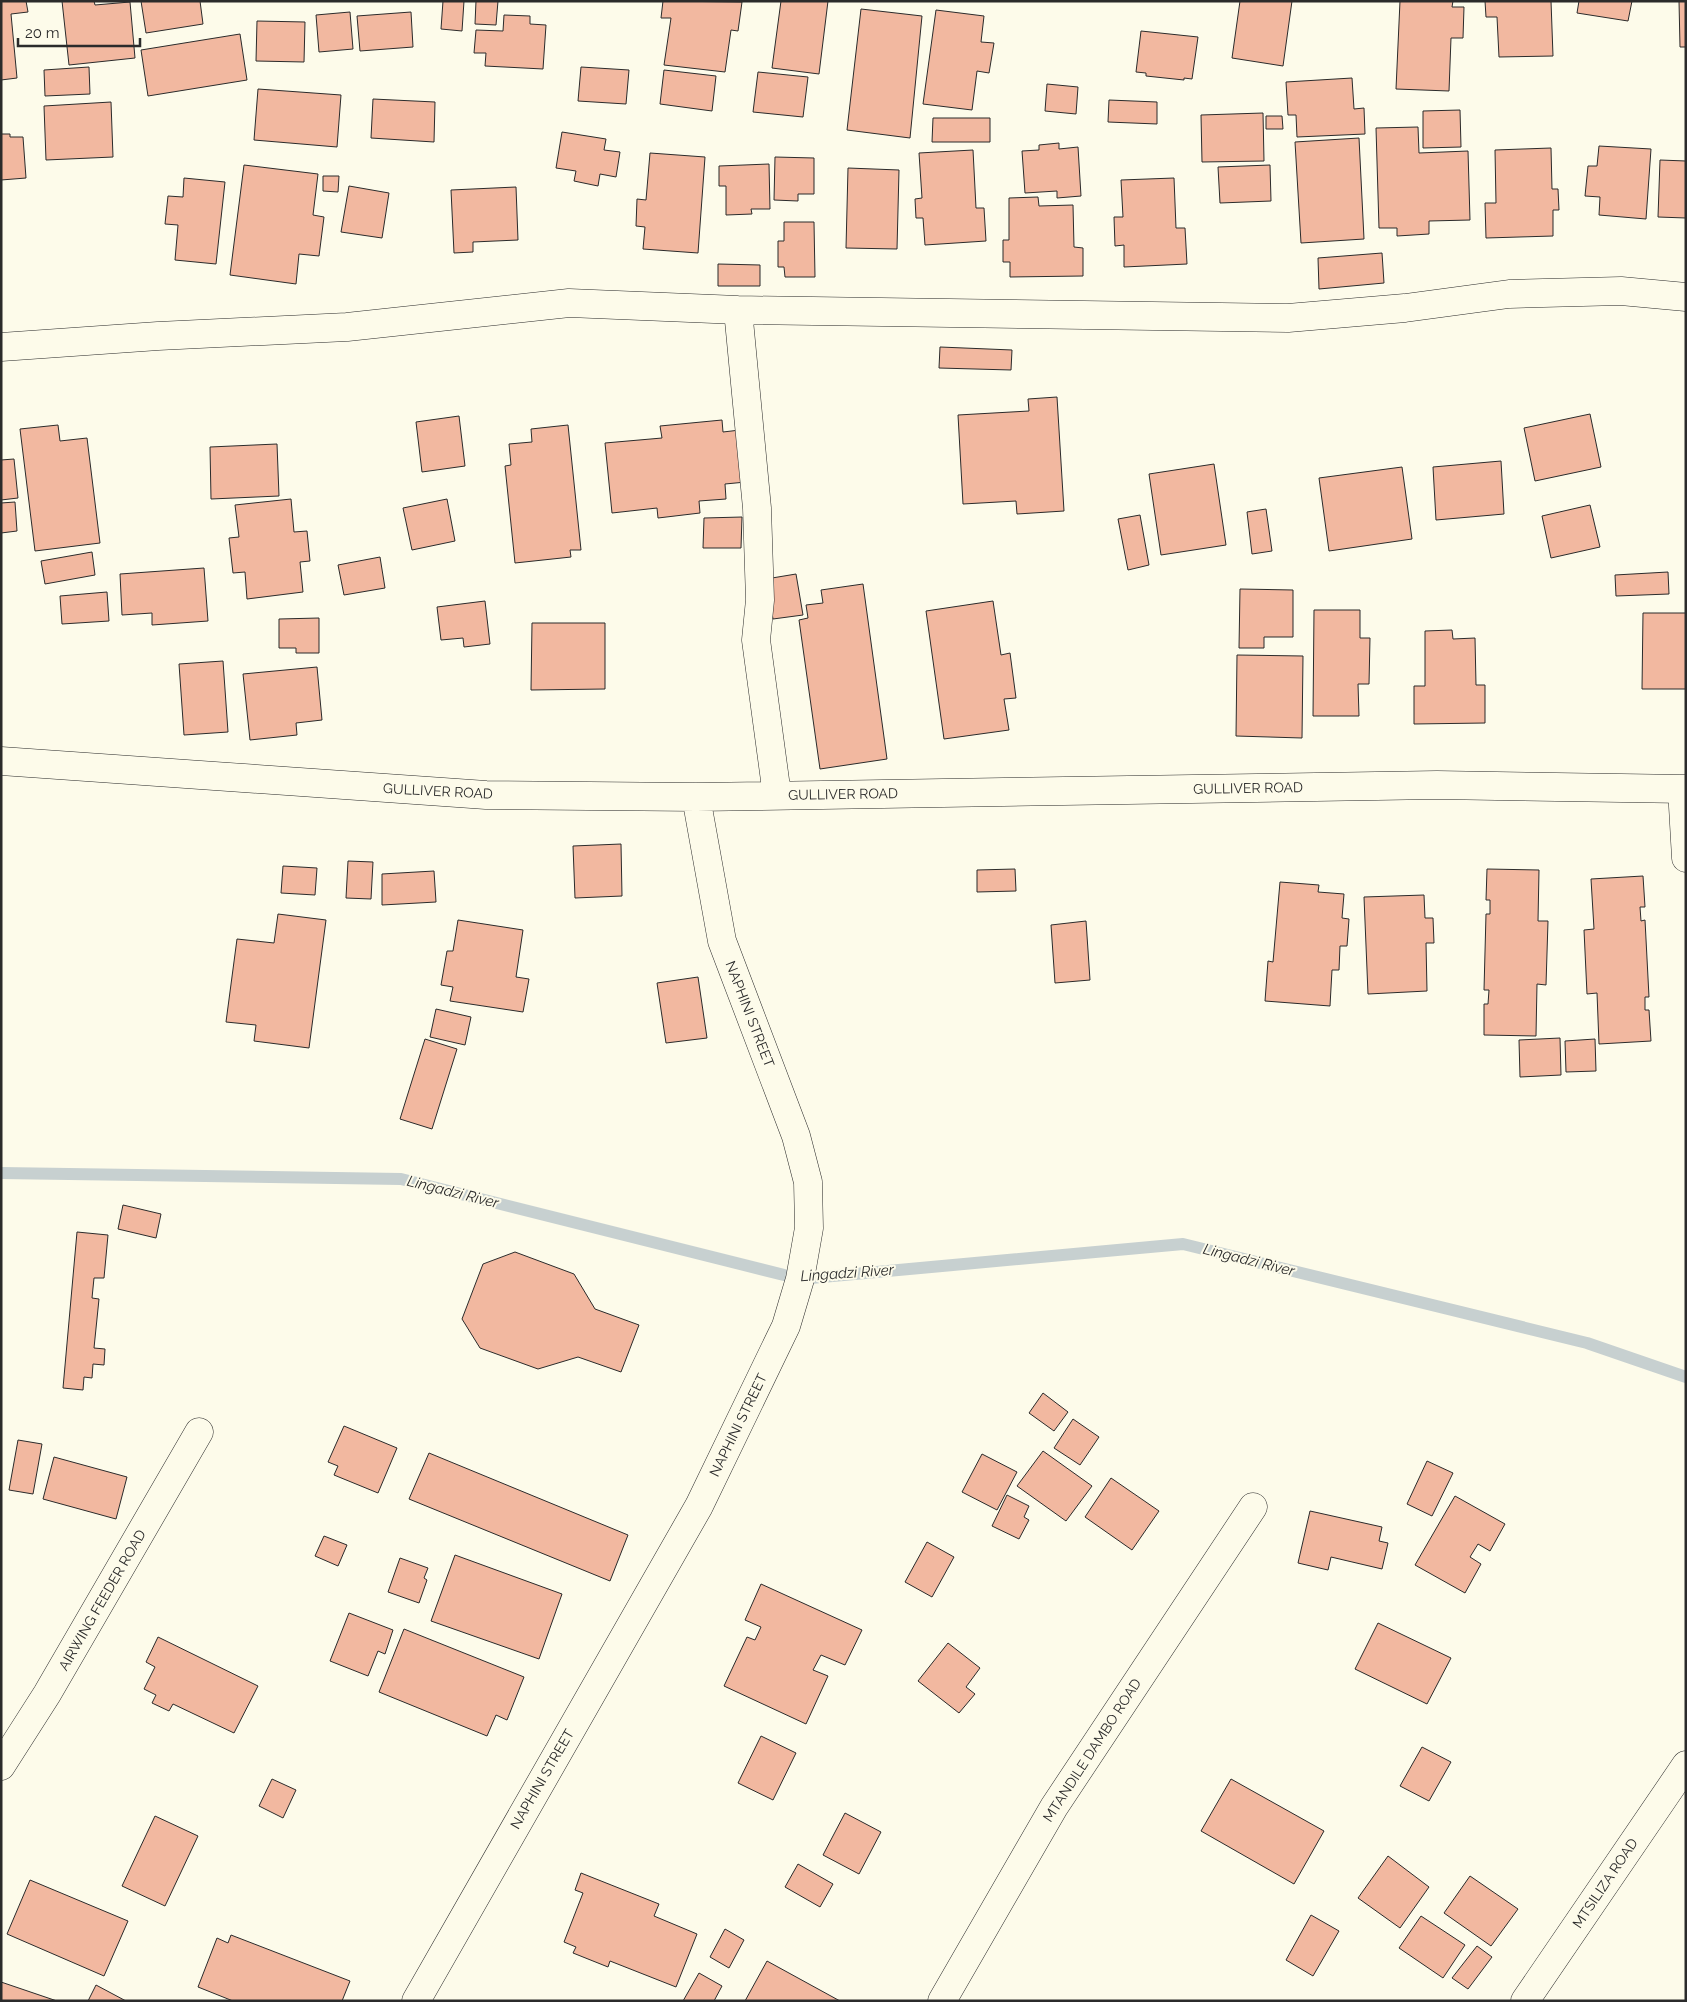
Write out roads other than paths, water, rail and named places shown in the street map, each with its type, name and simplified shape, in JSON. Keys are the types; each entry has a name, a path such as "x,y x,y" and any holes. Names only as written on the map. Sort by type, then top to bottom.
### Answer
{"street":[{"path":"1,348 158,336 348,328 570,303 738,310 1288,318 1405,308 1509,294 1621,292 1686,297"},
{"path":"738,310 757,508 760,600 756,640 777,795"},
{"name":"GULLIVER ROAD","path":"1,761 486,795 696,797 1437,785 1684,789"},
{"path":"1684,789 1686,858"},
{"name":"NAPHINI STREET","path":"416,2001 699,1506 786,1326 800,1279 810,1228 808,1182 796,1136 722,941 696,797"},
{"name":"AIRWING FEEDER ROAD","path":"1,1766 46,1694 199,1432"},
{"name":"MTANDILE DAMBO ROAD","path":"942,2001 1054,1807 1253,1507"},
{"name":"MTSILIZA ROAD","path":"1525,2001 1686,1765"}],"waterway":[{"name":"Lingadzi River","path":"1,1173 401,1179 800,1279 1183,1244 1587,1343 1686,1377"}]}
